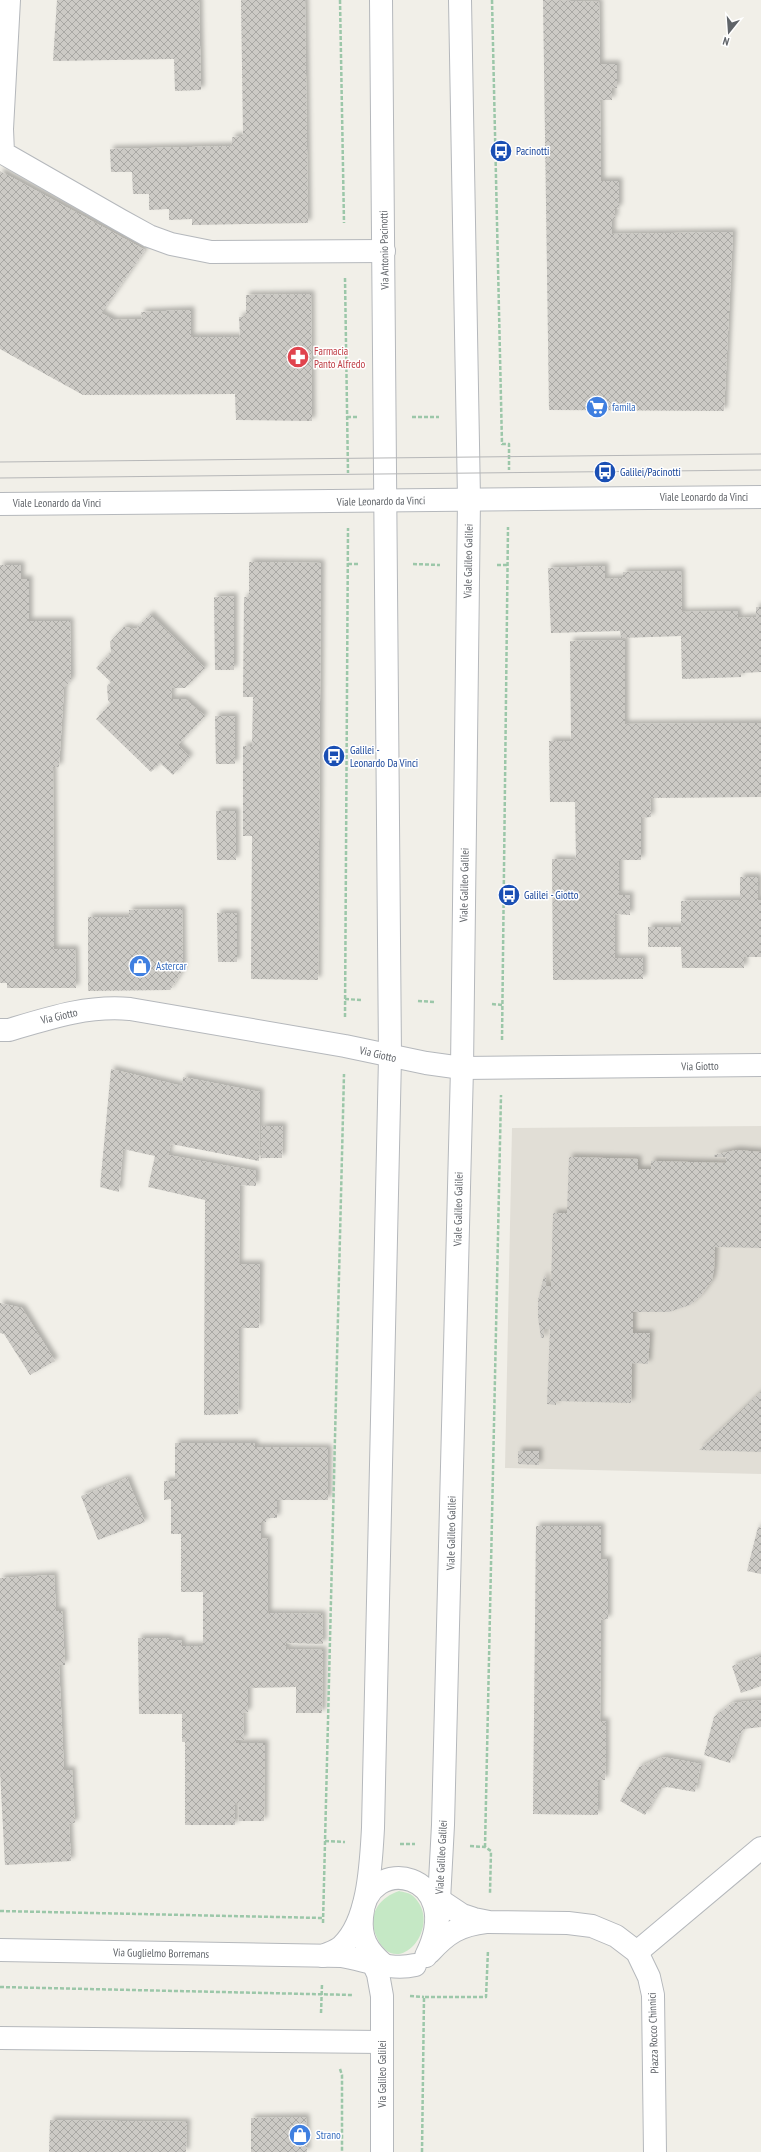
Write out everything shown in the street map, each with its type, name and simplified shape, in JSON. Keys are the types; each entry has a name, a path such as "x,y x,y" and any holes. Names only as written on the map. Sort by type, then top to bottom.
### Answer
{"street":[{"path":"9,0 2,129 3,153 149,236 171,244 211,252 344,250 384,251"},
{"name":"Via Antonio Pacinotti","path":"381,0 386,501"},
{"path":"460,0 469,499"},
{"name":"Viale Leonardo da Vinci","path":"0,504 761,497"},
{"name":"Viale Galileo Galilei","path":"435,1903 443,1845 462,1068 469,499"},
{"path":"386,501 388,564 390,1057 372,1843 371,1865 362,1910 361,1928 364,1942 378,1963 403,1968 421,1960 435,1940 435,1903"},
{"name":"Via Giotto","path":"0,1030 9,1030 59,1014 106,1007 130,1009 345,1046 390,1057 462,1068 761,1065"},
{"path":"637,1952 761,1848"},
{"path":"322,1956 341,1948 355,1928 370,1891 382,1881 405,1878 414,1881 435,1903 462,1915 489,1922"},
{"path":"382,1996 390,1980 421,1960 443,1938 458,1929 489,1922"},
{"name":"Piazza Rocco Chinnici","path":"489,1922 568,1923 592,1926 616,1936 637,1952 649,1977 653,1995 655,2152"},
{"name":"Via Guglielmo Borremans","path":"0,1950 341,1956 378,1963"},
{"name":"Via Galileo Galilei","path":"378,1963 378,1974 382,1996 382,2152"},
{"path":"0,2038 382,2042"}],"path":[{"path":"340,0 347,440"},
{"path":"492,0 502,444 509,444"},
{"path":"345,1022 348,527"},
{"path":"502,1013 508,527"},
{"path":"348,564 508,565"},
{"path":"345,999 502,1005"},
{"path":"0,1911 323,1918 344,1071"},
{"path":"485,1847 500,1119"},
{"path":"325,1842 485,1847 491,1851 486,1997 424,1997 422,2152"},
{"path":"0,1987 321,1994"},
{"path":"321,2016 322,1988"},
{"path":"342,2075 342,2152"}],"shaded area":[{"path":"761,1126 761,1474 505,1468 512,1128"}],"green space":[{"path":"399,1891 413,1896 422,1908 424,1922 420,1935 414,1946 404,1952 394,1954 383,1948 375,1933 373,1918 382,1901"}],"building":[{"path":"57,0 199,0 201,90 175,91 174,59 53,61"},
{"path":"241,0 305,0 308,223 192,225 192,219 169,220 169,209 149,210 149,194 133,194 132,172 111,172 110,149 232,146 232,137 243,136"},
{"path":"543,0 599,2 600,64 617,64 617,88 612,88 612,100 600,100 601,181 619,181 619,208 615,209 615,219 612,219 612,234 733,232 724,411 549,410"},
{"path":"0,171 145,250 101,313 114,320 142,319 141,312 191,310 191,337 240,337 239,317 246,316 246,295 311,294 312,421 236,420 235,394 83,395 0,349"},
{"path":"249,562 321,563 318,980 251,979 252,836 243,836 243,746 252,746 253,697 243,697 244,597 249,597"},
{"path":"0,565 21,565 21,579 29,579 29,621 70,621 71,680 64,688 59,767 53,767 54,949 75,949 76,988 7,988 7,983 0,983"},
{"path":"605,566 605,579 623,578 623,572 681,571 682,612 738,611 738,618 756,617 756,607 761,607 761,672 741,673 741,677 682,679 681,636 621,638 620,631 551,633 548,568"},
{"path":"234,596 234,670 215,670 214,597"},
{"path":"150,614 205,668 185,688 172,688 171,699 185,699 205,716 178,745 190,757 173,775 160,763 151,772 96,719 111,703 108,700 107,686 111,682 96,668 111,652 110,642 124,627 136,629"},
{"path":"625,640 625,724 761,723 761,797 650,798 651,817 641,818 641,860 619,860 619,895 630,895 630,915 615,914 615,958 643,958 643,979 553,980 552,859 576,860 575,802 550,802 549,741 571,741 570,641"},
{"path":"215,716 235,716 235,764 216,764"},
{"path":"216,811 236,811 236,860 217,860"},
{"path":"740,877 758,877 758,900 761,900 761,957 744,957 744,968 682,968 681,947 648,947 648,927 681,927 681,901 740,900"},
{"path":"182,909 183,970 170,990 88,991 88,917 129,917 129,910"},
{"path":"217,913 237,913 237,962 218,962"},
{"path":"111,1069 182,1086 183,1077 260,1092 259,1161 171,1144 168,1155 256,1171 256,1186 240,1185 239,1264 260,1264 259,1328 239,1328 238,1414 204,1415 205,1200 148,1187 155,1156 123,1149 119,1192 100,1187"},
{"path":"261,1126 283,1126 282,1158 261,1158"},
{"path":"736,1150 761,1152 761,1248 715,1247 712,1280 701,1295 690,1305 669,1312 633,1312 633,1333 650,1333 648,1364 632,1363 631,1403 556,1401 556,1405 547,1404 550,1329 544,1329 544,1338 541,1338 538,1317 538,1300 544,1276 546,1277 546,1286 551,1286 553,1213 567,1213 569,1157 638,1159 638,1169 651,1169 651,1161 726,1163 726,1157 714,1157 714,1155"},
{"path":"0,1303 22,1308 55,1361 30,1375 4,1334 0,1333"},
{"path":"761,1392 761,1452 699,1450"},
{"path":"175,1443 255,1443 255,1447 328,1448 328,1500 277,1500 277,1518 266,1518 266,1522 261,1522 261,1538 268,1539 268,1613 322,1614 323,1644 286,1643 286,1649 323,1650 322,1713 296,1713 296,1687 248,1688 248,1712 243,1713 244,1740 236,1739 236,1743 265,1743 264,1821 239,1821 239,1803 235,1803 235,1825 185,1825 185,1742 182,1742 182,1714 139,1714 138,1638 168,1638 169,1640 181,1640 182,1646 203,1646 203,1592 181,1592 181,1534 171,1534 171,1499 164,1500 164,1481 175,1481"},
{"path":"518,1451 539,1451 539,1465 518,1464"},
{"path":"127,1478 145,1522 98,1540 81,1496"},
{"path":"536,1526 601,1526 601,1560 608,1559 608,1619 601,1620 600,1721 606,1721 606,1759 605,1780 598,1780 598,1815 533,1814"},
{"path":"758,1527 761,1528 761,1574 747,1571"},
{"path":"54,1575 56,1611 62,1611 65,1665 59,1665 64,1770 72,1770 75,1823 69,1824 71,1861 5,1865 0,1771 0,1578"},
{"path":"761,1656 761,1686 741,1693 732,1666"},
{"path":"761,1700 761,1727 744,1729 739,1735 730,1763 704,1755 714,1717 732,1703"},
{"path":"663,1757 701,1764 695,1792 667,1787 660,1789 645,1815 620,1801 639,1767"},
{"path":"306,2117 307,2152 251,2152 251,2118"},
{"path":"50,2120 187,2122 186,2152 49,2152"}],"tram line":[{"path":"0,462 761,454"},
{"path":"0,478 761,470"}],"place":[{"name":"Pacinotti","path":"501,151"},
{"name":"Farmacia Panto Alfredo","path":"298,357"},
{"name":"famila","path":"597,407"},
{"name":"Galilei/Pacinotti","path":"605,472"},
{"name":"Galilei - Leonardo Da Vinci","path":"334,756"},
{"name":"Galilei - Giotto","path":"509,895"},
{"name":"Astercar","path":"140,966"},
{"name":"Strano","path":"300,2135"}]}
